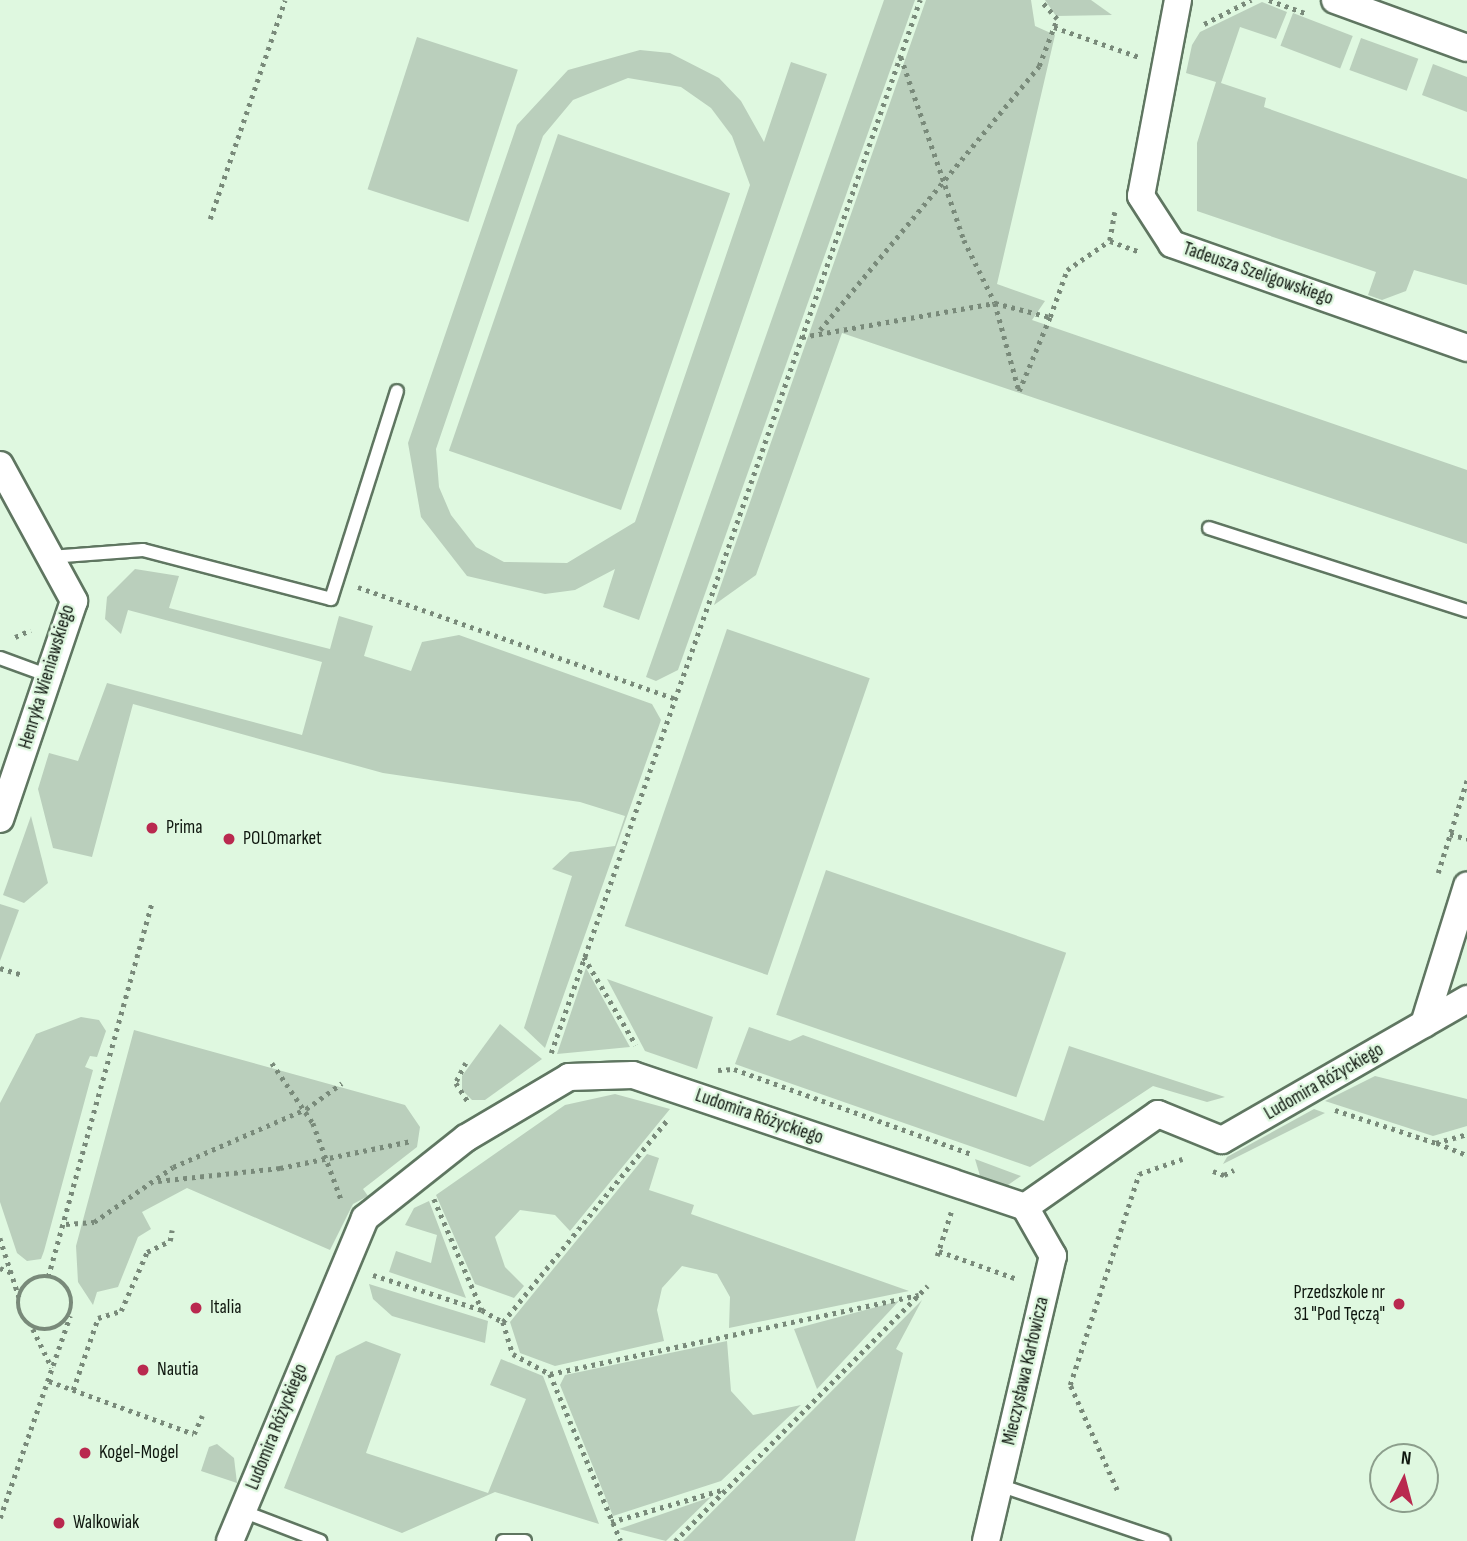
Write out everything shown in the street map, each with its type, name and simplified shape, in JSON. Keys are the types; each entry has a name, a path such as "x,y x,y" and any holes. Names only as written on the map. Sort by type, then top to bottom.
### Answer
{"street":[{"name":"Tadeusza Szeligowskiego","path":"1178,0 1141,196 1172,244 1467,348"},
{"path":"1335,0 1467,48"},
{"name":"Henryka Wieniawskiego","path":"0,465 74,601 0,819"},
{"path":"1424,1024 1467,887"},
{"name":"Ludomira Różyckiego","path":"230,1541 365,1218 466,1138 569,1077 601,1071 634,1075 1025,1207 1158,1114 1222,1140 1467,999"},
{"name":"Mieczysława Karłowicza","path":"986,1541 1053,1256 1025,1207"}],"lane":[{"path":"50,557 143,550 331,598 397,391"},
{"path":"1209,528 1467,611"},
{"path":"0,659 49,676"},
{"path":"999,1485 1164,1541"},
{"path":"242,1511 320,1541"},
{"path":"503,1541 526,1541"}],"path":[{"path":"209,219 285,0"},
{"path":"549,1061 920,0"},
{"path":"820,330 947,181 1040,65 1057,19 1040,0"},
{"path":"1197,27 1251,0"},
{"path":"1054,27 1149,60"},
{"path":"900,56 947,181 964,240 995,303 1020,391 1067,270 1110,241 1117,201"},
{"path":"1110,241 1149,255"},
{"path":"801,337 820,330 995,303 1050,317"},
{"path":"337,579 674,698"},
{"path":"1435,883 1467,780"},
{"path":"1450,834 1467,839"},
{"path":"48,1277 66,1224 152,903"},
{"path":"584,957 642,1055"},
{"path":"0,968 20,974"},
{"path":"272,1063 306,1109 325,1160 349,1212"},
{"path":"734,1069 978,1156"},
{"path":"66,1224 94,1222 157,1181 173,1167 306,1109 342,1083"},
{"path":"503,1322 678,1107"},
{"path":"1325,1116 1336,1109 1467,1155"},
{"path":"157,1181 381,1151 424,1134"},
{"path":"1436,1143 1467,1134"},
{"path":"1117,1490 1070,1385 1139,1174 1180,1158 1191,1162"},
{"path":"1202,1167 1224,1175 1247,1162"},
{"path":"422,1201 443,1187"},
{"path":"432,1195 482,1310"},
{"path":"954,1204 938,1254 1022,1280"},
{"path":"73,1390 98,1318 121,1311 147,1252 170,1241 172,1230"},
{"path":"0,1238 19,1297 21,1315 33,1328 53,1369"},
{"path":"0,1268 10,1272"},
{"path":"366,1273 482,1310 503,1322 513,1354 550,1374 621,1541"},
{"path":"0,1518 69,1316 69,1290 48,1277 33,1279 19,1297"},
{"path":"676,1541 927,1286"},
{"path":"550,1374 919,1295"},
{"path":"33,1328 58,1328 69,1316"},
{"path":"49,1381 194,1434 202,1416"},
{"path":"611,1522 725,1489"}],"green space":[{"path":"884,0 915,0 678,670 656,681 646,677"},
{"path":"926,0 1031,0 1035,26 1055,35 997,284 1045,301 1032,320 1467,470 1467,544 842,333 756,575 714,605"},
{"path":"1045,0 1091,0 1112,15 1056,16"},
{"path":"1262,2 1287,12 1276,39 1240,27 1221,83 1266,98 1264,107 1467,179 1467,285 1414,270 1406,291 1382,300 1368,295 1376,272 1197,211 1197,143 1216,82 1186,73 1192,45 1200,32"},
{"path":"1293,13 1353,36 1340,69 1280,46"},
{"path":"417,37 518,70 468,222 368,189"},
{"path":"1361,38 1418,59 1407,91 1349,70"},
{"path":"640,50 670,53 719,78 741,101 764,142 791,62 827,74 639,620 603,607 615,569 575,590 545,594 467,576 421,517 408,443 517,125 568,70","holes":["628,78 681,87 711,108 732,136 750,185 635,522 567,563 504,562 476,547 451,515 439,487 436,449 543,136 573,100"]},
{"path":"1433,64 1467,77 1467,112 1422,95"},
{"path":"558,134 730,193 621,510 449,451"},
{"path":"135,569 179,576 169,608 330,649 339,616 373,626 364,656 411,671 422,642 459,635 652,704 661,720 545,1048 524,1028 572,876 552,869 570,852 615,846 625,816 580,802 383,773 133,704 92,857 53,848 38,789 49,753 78,761 107,683 302,735 322,662 128,610 121,634 105,619 107,597"},
{"path":"727,629 870,678 768,975 625,926"},
{"path":"31,816 48,883 24,903 3,895"},
{"path":"826,870 1066,953 1016,1097 776,1015"},
{"path":"0,904 19,910 0,961"},
{"path":"586,968 630,1047 557,1054"},
{"path":"607,979 713,1017 697,1069 645,1051"},
{"path":"81,1017 99,1020 106,1031 97,1057 90,1056 85,1067 93,1070 44,1251 41,1259 27,1261 17,1253 0,1202 0,1103 36,1034"},
{"path":"500,1024 542,1059 485,1100 472,1100 462,1090 462,1076"},
{"path":"749,1027 790,1041 803,1035 1044,1121 1069,1046 1225,1097 1207,1102 1153,1086 1030,1167 735,1064"},
{"path":"134,1030 405,1105 420,1127 417,1147 363,1189 368,1196 353,1204 330,1250 187,1188 142,1212 151,1229 138,1237 118,1287 97,1292 93,1305 78,1282 76,1246"},
{"path":"1375,1076 1467,1099 1467,1126 1433,1136 1325,1101"},
{"path":"615,1094 670,1109 570,1231 555,1215 520,1210 495,1237 505,1267 524,1286 514,1298 475,1284 436,1195 565,1105"},
{"path":"1314,1109 1325,1113 1223,1164 1227,1157"},
{"path":"647,1154 659,1158 649,1190 694,1205 691,1214 909,1291 729,1328 730,1297 717,1274 682,1266 662,1288 657,1310 664,1341 555,1366 520,1353 510,1322"},
{"path":"975,1159 1021,1176 998,1192 983,1186"},
{"path":"429,1201 466,1298 389,1272 396,1251 431,1263 437,1235 405,1225 414,1208"},
{"path":"369,1284 488,1321 485,1343 392,1316 373,1299"},
{"path":"922,1300 896,1349 903,1353 855,1541 683,1541"},
{"path":"899,1301 817,1389 794,1329"},
{"path":"366,1341 401,1354 366,1453 488,1493 526,1399 490,1385 501,1359 543,1376 599,1524 495,1492 402,1533 284,1488 336,1356"},
{"path":"727,1341 731,1391 753,1415 801,1405 721,1481 613,1516 560,1385 565,1375"},
{"path":"217,1444 234,1458 237,1483 201,1471 209,1447"},
{"path":"711,1497 666,1541 619,1529"}],"place":[{"name":"Prima","path":"152,828"},
{"name":"POLOmarket","path":"229,839"},
{"name":"Przedszkole nr 31 \"Pod Tęczą\"","path":"1399,1304"},
{"name":"Italia","path":"196,1308"},
{"name":"Nautia","path":"143,1370"},
{"name":"Kogel-Mogel","path":"85,1453"},
{"name":"Walkowiak","path":"59,1523"}]}
